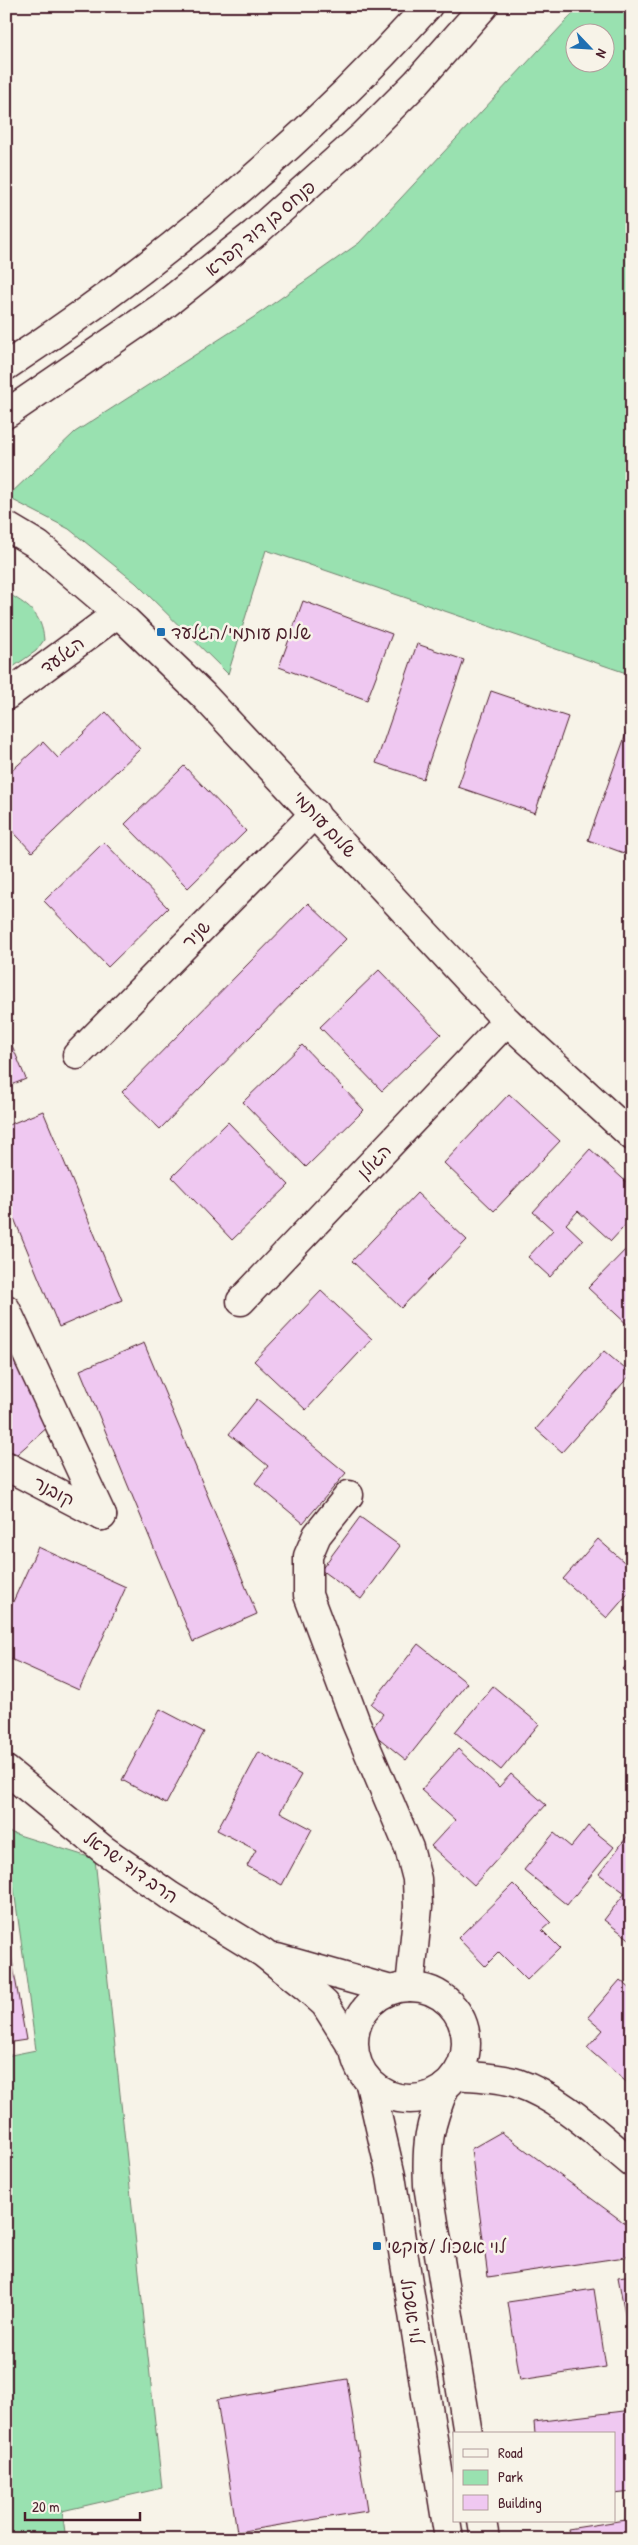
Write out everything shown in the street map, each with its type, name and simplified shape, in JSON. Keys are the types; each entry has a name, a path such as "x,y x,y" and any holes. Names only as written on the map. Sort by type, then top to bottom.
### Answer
{"street":[{"path":"6,366 114,292 156,260 214,211 343,94 428,6"},
{"name":"פנחס בן דוד קפרא","path":"6,414 162,307 254,234 364,135 416,83 484,6"},
{"name":"שלום עותמי","path":"6,526 38,545 118,613 203,695 508,1021 632,1136"},
{"name":"הגלעד","path":"6,696 118,613"},
{"name":"שניר","path":"77,1055 315,813"},
{"name":"הגולן","path":"241,1300 508,1021"},
{"name":"קובנר","path":"6,1308 102,1516 6,1466"},
{"path":"350,1495 317,1535 308,1556 308,1595 356,1723 409,1848 417,1879 418,1907 400,1989"},
{"name":"הרב דוד ישראל","path":"6,1770 104,1850 170,1896 263,1953 325,2004 354,2050"},
{"name":"הרב דוד ישראל","path":"263,1953 400,1989"},
{"path":"400,1989 437,1994 448,2002 458,2014 464,2029 466,2045 462,2061 450,2081 430,2096 398,2099 383,2093 370,2084 359,2068 354,2050 355,2031 362,2014 374,1999 400,1989"},
{"path":"450,2081 517,2083 564,2108 632,2163"},
{"name":"לוי אשכול","path":"450,2081 428,2131 426,2150 428,2186 468,2432"},
{"name":"לוי אשכול","path":"370,2084 390,2176 449,2539"},
{"path":"482,2522 485,2539"}],"green space":[{"path":"580,6 632,6 632,675 266,550 228,674 136,583 69,529 7,497 75,432 254,317 359,243"},
{"path":"6,592 21,601 37,616 43,631 44,640 36,651 6,672"},
{"path":"6,1831 95,1859 162,2488 62,2511 66,2539 6,2539 6,2056 36,2050"}],"building":[{"path":"303,601 392,634 367,700 279,667"},
{"path":"417,644 464,660 423,779 376,763"},
{"path":"491,691 568,717 535,813 458,787"},
{"path":"106,712 140,749 32,852 6,824 6,776 43,742 58,758"},
{"path":"626,734 632,736 632,856 588,840"},
{"path":"184,766 246,831 188,888 125,824"},
{"path":"104,842 168,908 108,967 44,901"},
{"path":"308,903 346,939 160,1129 122,1092"},
{"path":"379,970 441,1034 382,1091 320,1027"},
{"path":"6,1031 26,1079 6,1087"},
{"path":"302,1045 364,1110 306,1167 243,1102"},
{"path":"509,1094 560,1141 494,1211 444,1163"},
{"path":"43,1111 122,1300 59,1327 6,1199 6,1126"},
{"path":"228,1122 289,1185 232,1240 172,1177"},
{"path":"590,1149 632,1187 632,1218 611,1241 578,1211 566,1224 583,1240 550,1277 528,1257 553,1230 533,1212"},
{"path":"417,1193 467,1240 401,1308 352,1261"},
{"path":"632,1243 632,1325 630,1327 588,1288"},
{"path":"321,1291 372,1339 306,1410 254,1361"},
{"path":"144,1343 257,1614 193,1642 80,1370"},
{"path":"604,1351 631,1374 562,1452 536,1429"},
{"path":"12,1354 49,1426 17,1454 6,1449 6,1358"},
{"path":"257,1399 346,1473 303,1523 255,1483 268,1466 229,1434"},
{"path":"360,1517 400,1546 361,1599 321,1570"},
{"path":"598,1539 632,1569 632,1589 607,1618 563,1579"},
{"path":"38,1547 126,1587 79,1690 6,1657 6,1617"},
{"path":"418,1644 467,1683 406,1760 370,1731 383,1714 371,1704"},
{"path":"632,1660 632,1676 623,1669"},
{"path":"493,1686 539,1724 501,1770 455,1732"},
{"path":"160,1709 204,1732 166,1804 122,1780"},
{"path":"458,1749 499,1787 511,1774 546,1805 474,1885 431,1846 455,1820 421,1790"},
{"path":"259,1752 301,1775 280,1812 312,1829 282,1885 247,1866 256,1850 217,1830"},
{"path":"588,1826 614,1847 567,1905 524,1870 554,1833 571,1847"},
{"path":"632,1830 632,1941 604,1920 625,1893 599,1874"},
{"path":"513,1884 551,1922 542,1930 560,1948 527,1980 499,1952 485,1966 458,1938"},
{"path":"6,1926 26,2040 6,2043"},
{"path":"620,1980 632,1990 632,2087 587,2048 603,2030 588,2017"},
{"path":"501,2132 630,2227 632,2256 488,2277 471,2149"},
{"path":"632,2275 632,2350 618,2277"},
{"path":"594,2289 606,2367 520,2380 508,2302"},
{"path":"347,2379 367,2511 237,2532 217,2400"},
{"path":"632,2410 632,2492 616,2494 616,2432 535,2432 534,2422"},
{"path":"632,2519 632,2539 570,2539 568,2529"}],"place":[{"name":"שלום עותמי/הגלעד","path":"161,632"},
{"name":"לוי אשכול /עוקשי","path":"377,2246"}]}
